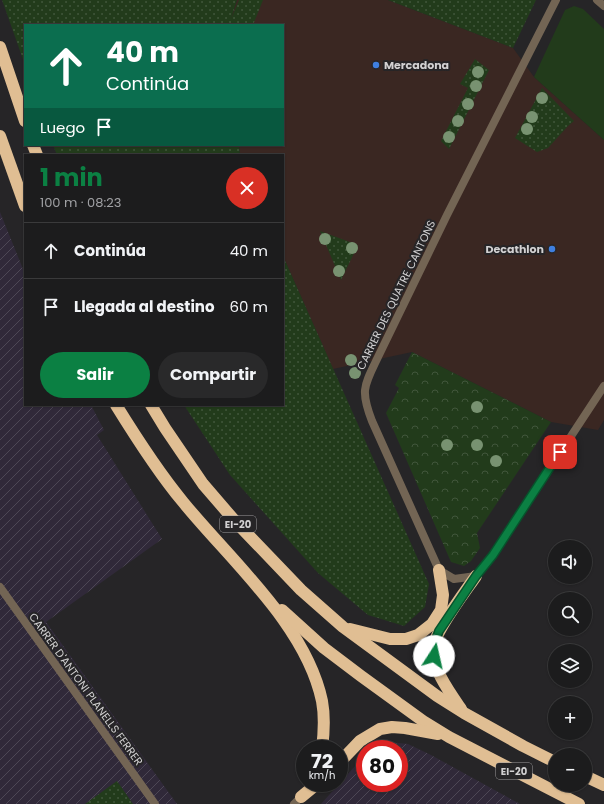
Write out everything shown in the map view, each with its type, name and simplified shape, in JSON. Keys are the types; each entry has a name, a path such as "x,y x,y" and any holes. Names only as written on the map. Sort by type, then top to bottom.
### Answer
{"highway":[{"path":"0,47 24,118"},
{"path":"0,136 24,203"},
{"name":"EI-20","path":"117,406 139,443 183,501 263,593 336,658 423,721 449,737 579,804"},
{"name":"EI-20","path":"152,406 203,484 234,520 301,590 343,627 431,692 464,713 548,758"},
{"path":"343,627 390,639 406,639 418,635 432,624 441,610 443,595 439,570"},
{"path":"464,713 452,697 436,667 433,647 439,631 476,576"},
{"path":"263,593 297,640 312,669 322,702 323,740"},
{"path":"348,754 360,741 380,729 392,727 405,728 449,737"},
{"path":"592,779 604,785"},
{"path":"298,800 307,792"}],"street":[{"name":"CARRER DES QUATRE CANTONS","path":"439,570 372,421 366,404 364,390 371,371 447,215 556,0"},
{"path":"597,0 604,6"},
{"path":"439,570 454,579 476,576 493,555 604,386"},
{"name":"CARRER D'ANTONI PLANELLS FERRER","path":"0,587 155,804"}],"shaded area":[{"path":"237,0 388,0 513,48 534,77 604,140 604,420 598,430 551,422 412,352 333,369 284,258 284,154 240,154 239,146 284,146 284,24 229,24"},
{"path":"0,212 24,272 24,406 92,406 104,430 97,435 162,539 46,622 177,804 0,804"},
{"path":"408,744 520,804 321,804 332,792 348,792 348,774 356,765 356,792 408,792"}],"green space":[{"path":"2,0 237,0 231,19 239,0 263,0 253,24 24,24 24,62"},
{"path":"388,0 536,0 513,48"},
{"path":"574,6 583,9 604,29 604,140 534,77 565,10"},
{"path":"475,59 489,70 449,149 441,141 468,88 460,84"},
{"path":"542,88 574,121 548,148 537,152 515,138"},
{"path":"53,146 239,146 240,154 57,154"},
{"path":"320,231 358,245 341,280"},
{"path":"284,258 429,584 425,607 404,626 368,615 318,573 230,475 185,406 284,406"},
{"path":"412,352 551,422 477,533 480,548 471,561 464,566 451,562 386,413 399,388 395,385"},
{"path":"117,781 133,804 85,804"}],"place":[{"name":"Mercadona","path":"376,65"},
{"name":"Decathlon","path":"552,249"}],"route":[{"path":"434,656 433,647 439,631 476,576 493,555 560,452"}]}
